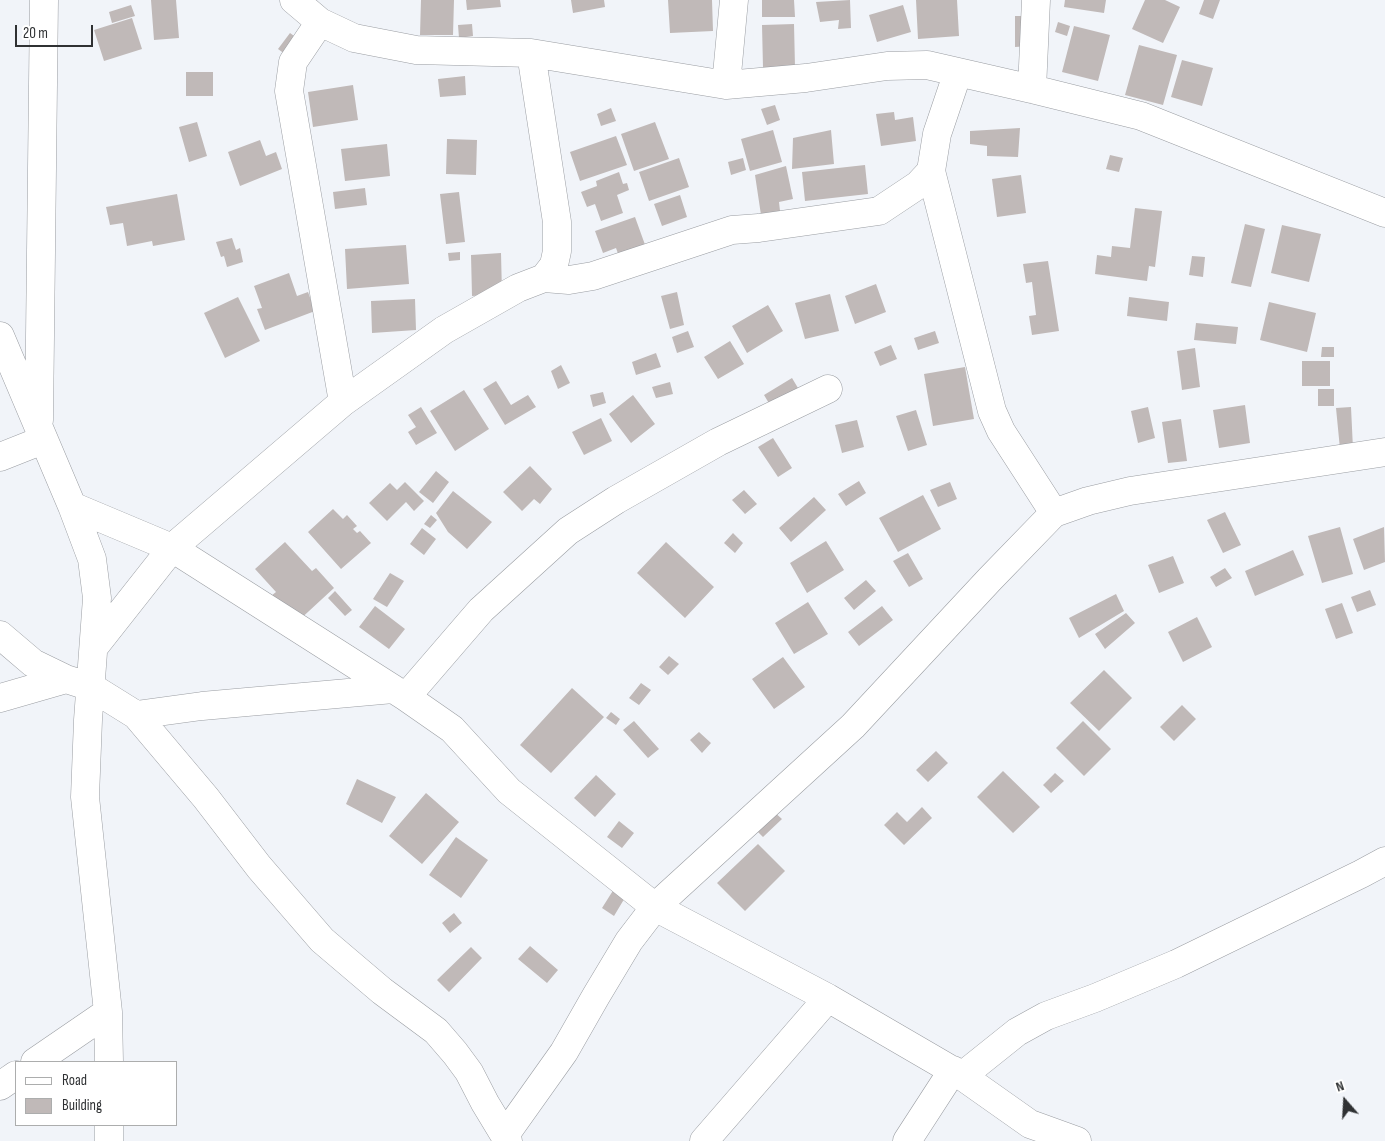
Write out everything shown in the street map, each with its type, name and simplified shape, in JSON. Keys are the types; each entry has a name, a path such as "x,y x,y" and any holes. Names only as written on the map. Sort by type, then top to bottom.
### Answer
{"street":[{"path":"41,435 44,0"},
{"path":"294,0 320,22 354,38 416,50 531,54 726,85 806,78 887,66 927,65 1141,116 1385,213"},
{"path":"726,85 734,0"},
{"path":"1032,89 1036,0"},
{"path":"320,22 293,62 289,91 343,402"},
{"path":"531,54 557,222 557,251 554,265 544,278"},
{"path":"958,72 936,134 932,171 992,411 1001,431 1054,513"},
{"path":"109,1061 108,1012 85,797 88,720 78,683 94,648 172,548 343,402 444,330 518,288 544,278 569,280 593,276 732,230 880,211 918,185 932,171"},
{"path":"0,336 72,506 92,559 97,598 94,648"},
{"path":"136,716 202,706 399,693 481,610 568,531 616,500 718,442 828,389"},
{"path":"0,457 41,435"},
{"path":"0,635 33,663 78,683 136,716 206,798 259,867 322,940 382,991 436,1032 455,1053 469,1072 485,1103 507,1138 564,1052 629,941 655,907 853,726 1054,513 1088,501 1130,491 1385,452"},
{"path":"72,506 172,548 452,729 509,791 655,907 828,998 958,1073 1030,1124 1077,1141"},
{"path":"0,698 78,683"},
{"path":"907,1141 958,1073 1017,1032 1046,1016 1096,998 1176,964 1385,861"},
{"path":"704,1141 828,998"},
{"path":"36,1061 108,1012"},
{"path":"0,1086 15,1076"},
{"path":"109,1126 109,1141"}],"building":[{"path":"151,0 176,0 179,38 154,40"},
{"path":"421,0 454,0 453,35 420,35"},
{"path":"466,0 500,0 501,7 467,10"},
{"path":"571,0 604,0 605,7 573,13"},
{"path":"668,0 712,0 713,31 670,33"},
{"path":"762,0 794,0 795,17 762,17"},
{"path":"850,0 851,28 838,29 839,20 820,22 816,2"},
{"path":"916,0 957,0 959,36 918,39"},
{"path":"1065,0 1106,0 1104,13 1064,7"},
{"path":"1145,0 1165,0 1180,7 1163,43 1132,29"},
{"path":"1204,0 1220,0 1213,19 1199,14"},
{"path":"131,5 135,16 112,23 109,12"},
{"path":"903,5 911,32 877,42 869,15"},
{"path":"1015,16 1031,16 1031,46 1015,47"},
{"path":"132,18 142,49 104,61 94,30"},
{"path":"1058,22 1070,26 1067,36 1055,32"},
{"path":"472,24 473,36 459,38 458,25"},
{"path":"794,24 795,67 763,68 762,25"},
{"path":"1074,26 1110,35 1098,81 1062,72"},
{"path":"290,33 301,41 289,57 278,49"},
{"path":"1139,45 1177,55 1163,105 1125,95"},
{"path":"1182,60 1213,68 1202,106 1171,97"},
{"path":"186,72 213,72 213,96 186,96"},
{"path":"465,76 466,95 440,97 438,79"},
{"path":"353,85 358,120 313,127 308,92"},
{"path":"775,105 780,120 767,125 761,109"},
{"path":"611,108 616,121 601,126 597,114"},
{"path":"894,112 895,120 913,117 916,141 881,146 876,114"},
{"path":"197,122 207,156 189,162 179,127"},
{"path":"655,122 669,159 634,171 621,134"},
{"path":"1020,128 1018,157 987,156 987,146 970,144 970,131"},
{"path":"773,130 782,162 750,171 741,139"},
{"path":"831,130 834,164 792,169 793,138"},
{"path":"616,136 627,165 580,181 570,152"},
{"path":"447,139 477,140 476,175 446,174"},
{"path":"260,140 266,156 276,152 282,169 240,186 228,152"},
{"path":"387,144 390,176 345,181 341,149"},
{"path":"1110,155 1123,158 1119,172 1106,169"},
{"path":"679,158 689,187 649,201 639,172"},
{"path":"743,158 746,170 731,175 728,162"},
{"path":"865,165 868,194 805,201 802,172"},
{"path":"786,166 793,199 779,202 780,211 761,215 755,175"},
{"path":"619,172 623,184 627,183 629,190 617,195 623,213 601,221 595,204 587,207 581,192 597,186 596,181"},
{"path":"1021,175 1026,213 997,217 992,179"},
{"path":"365,188 367,205 335,209 333,192"},
{"path":"459,192 465,242 446,244 440,194"},
{"path":"177,194 185,240 153,246 152,241 127,246 123,223 110,225 106,207"},
{"path":"680,195 687,217 662,226 654,204"},
{"path":"1135,208 1162,211 1155,267 1149,266 1147,281 1095,274 1097,255 1111,257 1112,246 1130,248"},
{"path":"635,217 648,253 621,262 616,248 603,253 595,231"},
{"path":"1245,224 1265,229 1251,287 1231,283"},
{"path":"1282,225 1321,234 1309,282 1271,273"},
{"path":"232,238 236,250 240,248 243,262 227,267 224,256 221,257 216,242"},
{"path":"406,245 409,284 347,289 345,249"},
{"path":"460,252 460,260 449,261 448,253"},
{"path":"501,253 502,294 472,296 471,255"},
{"path":"1192,256 1205,257 1203,277 1189,275"},
{"path":"1048,261 1059,331 1032,335 1029,316 1036,315 1032,282 1026,283 1023,264"},
{"path":"289,273 297,296 308,292 315,311 265,330 257,309 262,308 254,286"},
{"path":"876,284 886,312 855,324 845,296"},
{"path":"677,292 684,325 670,329 661,296"},
{"path":"830,294 839,331 805,339 795,303"},
{"path":"238,297 260,341 225,358 204,313"},
{"path":"1129,297 1169,302 1167,321 1127,316"},
{"path":"415,299 416,330 372,333 371,301"},
{"path":"1269,302 1316,313 1307,352 1260,340"},
{"path":"768,305 783,331 747,353 732,326"},
{"path":"1196,323 1238,327 1236,344 1194,340"},
{"path":"688,331 694,347 677,353 672,337"},
{"path":"935,331 939,343 918,350 914,338"},
{"path":"730,341 744,364 718,379 704,357"},
{"path":"891,345 897,359 880,366 874,352"},
{"path":"1322,347 1334,347 1334,357 1321,357"},
{"path":"1195,348 1200,387 1182,390 1177,351"},
{"path":"656,353 661,367 636,375 632,362"},
{"path":"1302,361 1330,361 1330,386 1302,386"},
{"path":"561,365 570,383 558,389 551,371"},
{"path":"965,367 974,419 933,426 924,374"},
{"path":"792,378 801,393 773,410 764,395"},
{"path":"496,381 511,405 528,395 536,407 505,425 483,389"},
{"path":"670,382 673,394 656,398 652,387"},
{"path":"1318,389 1334,389 1334,406 1318,406"},
{"path":"464,390 489,429 455,451 430,411"},
{"path":"603,392 606,403 593,407 590,395"},
{"path":"633,395 655,424 631,443 609,414"},
{"path":"1245,405 1250,443 1219,448 1213,410"},
{"path":"421,407 437,433 416,445 408,432 416,427 408,415"},
{"path":"1148,407 1155,438 1138,443 1131,411"},
{"path":"1351,407 1353,449 1340,449 1336,408"},
{"path":"916,410 927,445 908,451 896,416"},
{"path":"601,418 612,441 584,455 572,432"},
{"path":"1181,419 1187,461 1168,463 1162,422"},
{"path":"857,420 864,447 842,453 835,425"},
{"path":"773,438 792,468 778,477 758,447"},
{"path":"530,466 552,489 540,504 534,499 522,511 503,492"},
{"path":"436,471 449,482 433,503 419,492"},
{"path":"859,481 866,493 846,506 838,494"},
{"path":"405,482 424,501 414,511 406,502 387,521 369,503 390,483 397,490"},
{"path":"950,482 957,499 938,507 930,490"},
{"path":"744,490 757,504 745,514 732,500"},
{"path":"453,491 492,522 467,549 448,532 436,513"},
{"path":"923,495 941,529 898,552 879,518"},
{"path":"814,497 826,510 791,542 779,528"},
{"path":"333,509 343,519 347,515 357,526 353,529 357,533 360,531 371,543 341,569 308,532"},
{"path":"1225,512 1241,545 1223,553 1207,520"},
{"path":"431,515 437,520 430,528 424,524"},
{"path":"1340,527 1353,574 1322,583 1308,536"},
{"path":"1384,527 1385,562 1364,570 1353,539"},
{"path":"422,528 436,539 424,555 410,544"},
{"path":"733,533 743,543 735,553 724,543"},
{"path":"826,541 844,570 807,593 790,563"},
{"path":"285,542 312,571 316,568 334,588 296,623 271,596 276,592 255,569"},
{"path":"666,542 714,587 685,618 637,573"},
{"path":"1293,550 1304,575 1255,596 1245,571"},
{"path":"908,553 923,579 909,587 893,561"},
{"path":"1173,556 1184,583 1159,593 1148,565"},
{"path":"1225,568 1232,578 1216,587 1210,577"},
{"path":"390,573 404,581 387,607 373,599"},
{"path":"866,580 876,591 854,610 844,598"},
{"path":"1370,590 1376,605 1357,612 1351,597"},
{"path":"335,591 352,610 345,616 328,598"},
{"path":"1116,594 1124,611 1079,638 1069,618"},
{"path":"808,602 828,634 794,654 775,623"},
{"path":"1342,603 1353,633 1336,639 1325,609"},
{"path":"375,606 405,629 389,649 359,627"},
{"path":"882,606 893,620 859,646 848,632"},
{"path":"1126,613 1135,623 1105,649 1095,634"},
{"path":"1197,617 1212,647 1183,662 1168,632"},
{"path":"669,656 679,664 668,675 659,667"},
{"path":"783,657 805,687 774,709 752,679"},
{"path":"1104,670 1132,698 1099,731 1070,703"},
{"path":"641,683 651,690 639,705 629,698"},
{"path":"572,688 604,717 551,773 520,745"},
{"path":"1182,705 1196,719 1174,741 1160,727"},
{"path":"611,712 620,719 616,725 606,718"},
{"path":"634,721 659,749 648,758 623,730"},
{"path":"1083,721 1111,749 1084,776 1056,748"},
{"path":"699,732 711,743 702,753 690,740"},
{"path":"936,751 948,763 928,782 916,770"},
{"path":"1003,771 1040,807 1013,833 977,797"},
{"path":"1055,773 1064,781 1051,793 1043,785"},
{"path":"596,775 616,794 595,817 574,798"},
{"path":"357,779 396,797 382,823 346,804"},
{"path":"426,793 459,822 422,864 389,836"},
{"path":"922,807 932,818 904,845 884,825 897,812 907,822"},
{"path":"772,810 782,819 763,837 754,828"},
{"path":"619,821 634,833 622,848 607,837"},
{"path":"456,837 488,860 461,898 429,875"},
{"path":"758,844 785,871 745,911 717,883"},
{"path":"614,889 626,896 614,916 602,908"},
{"path":"454,913 462,923 450,933 442,923"},
{"path":"530,946 558,970 547,983 518,959"},
{"path":"471,947 482,958 449,992 437,980"}]}
